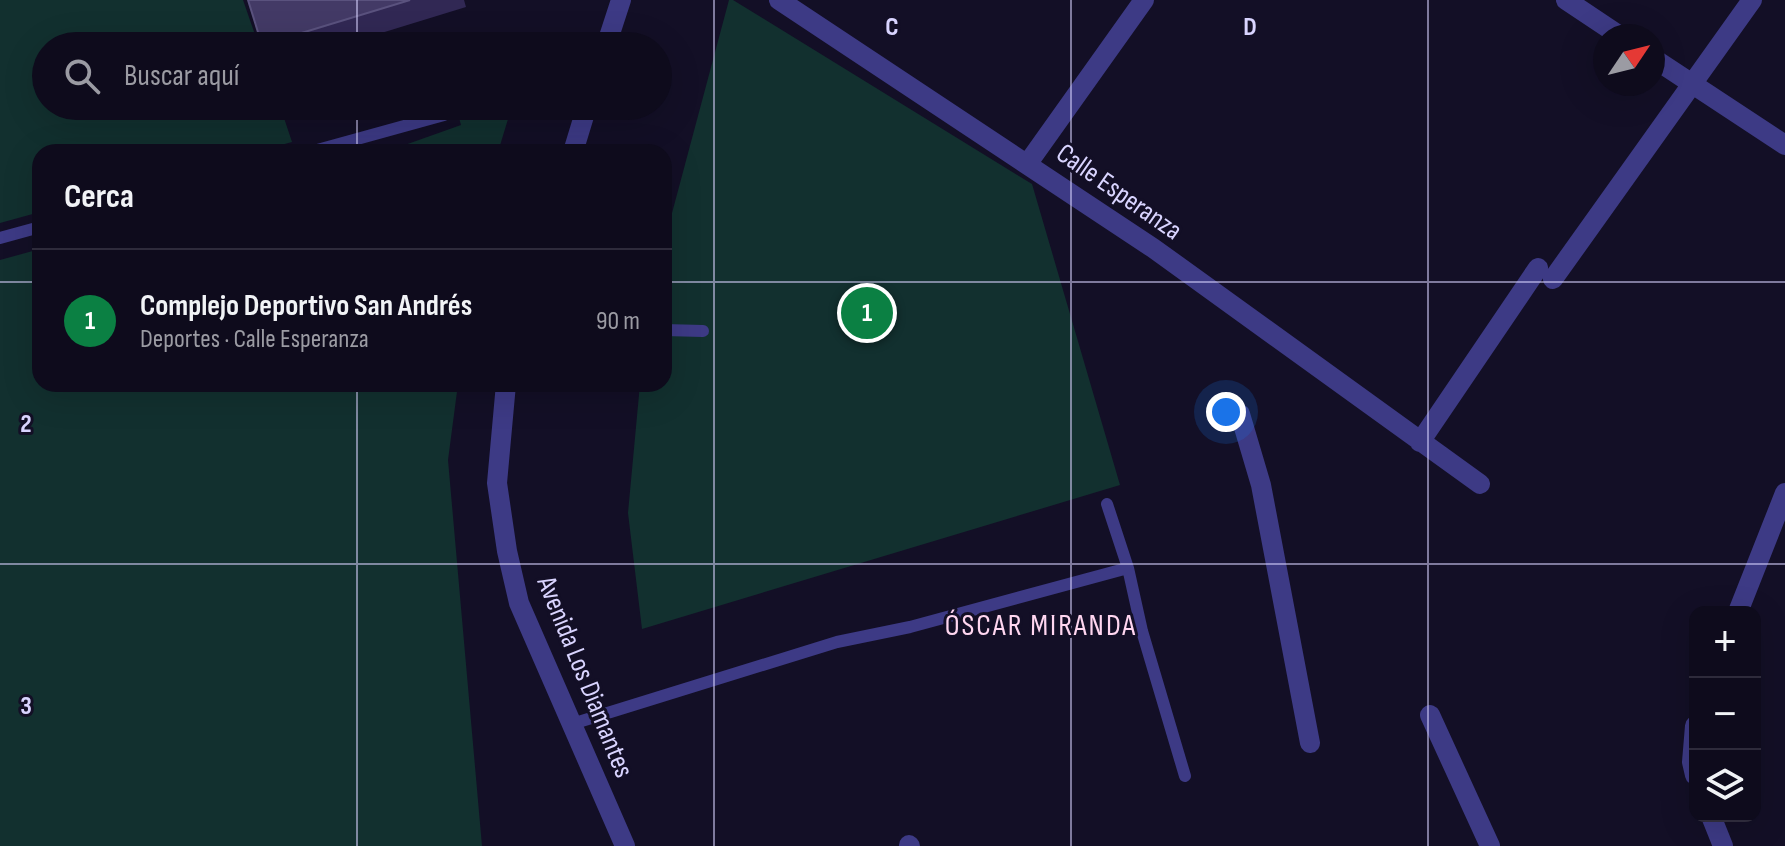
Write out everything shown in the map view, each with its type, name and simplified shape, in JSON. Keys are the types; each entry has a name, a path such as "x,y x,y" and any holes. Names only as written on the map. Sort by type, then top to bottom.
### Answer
{"street":[{"path":"611,32 621,0"},
{"name":"Calle Esperanza","path":"779,0 1153,248 1480,484"},
{"path":"1028,163 1144,0"},
{"path":"1566,0 1602,24"},
{"path":"1420,442 1693,84 1752,0"},
{"path":"1665,66 1785,145"},
{"path":"575,144 583,120"},
{"name":"Avenida Los Diamantes","path":"505,392 497,483 507,551 519,603 625,846"},
{"path":"1240,414 1261,485 1310,743"},
{"path":"1740,606 1785,493"},
{"path":"1430,715 1490,846"},
{"path":"1713,822 1723,846"}],"lane":[{"path":"339,144 426,120"},
{"path":"0,238 32,229"},
{"path":"672,330 703,331"},
{"path":"1107,504 1128,568 1142,631 1185,776"},
{"path":"572,724 837,642 910,627 1128,568"}],"green space":[{"path":"0,0 243,0 254,32 32,32 32,120 285,120 292,142 32,144 32,214 0,223"},
{"path":"729,0 733,0 1032,184 1120,485 642,629 628,513 639,392 672,392 672,213"},
{"path":"460,120 508,120 500,144 408,144 461,125"},
{"path":"32,251 32,392 457,392 448,460 482,846 0,846 0,260"}],"building":[{"path":"248,0 410,0 305,32 258,32"}],"place":[{"name":"Complejo Deportivo San Andrés","path":"867,313"}],"district":[{"name":"ÓSCAR MIRANDA","path":"1041,626"}]}
